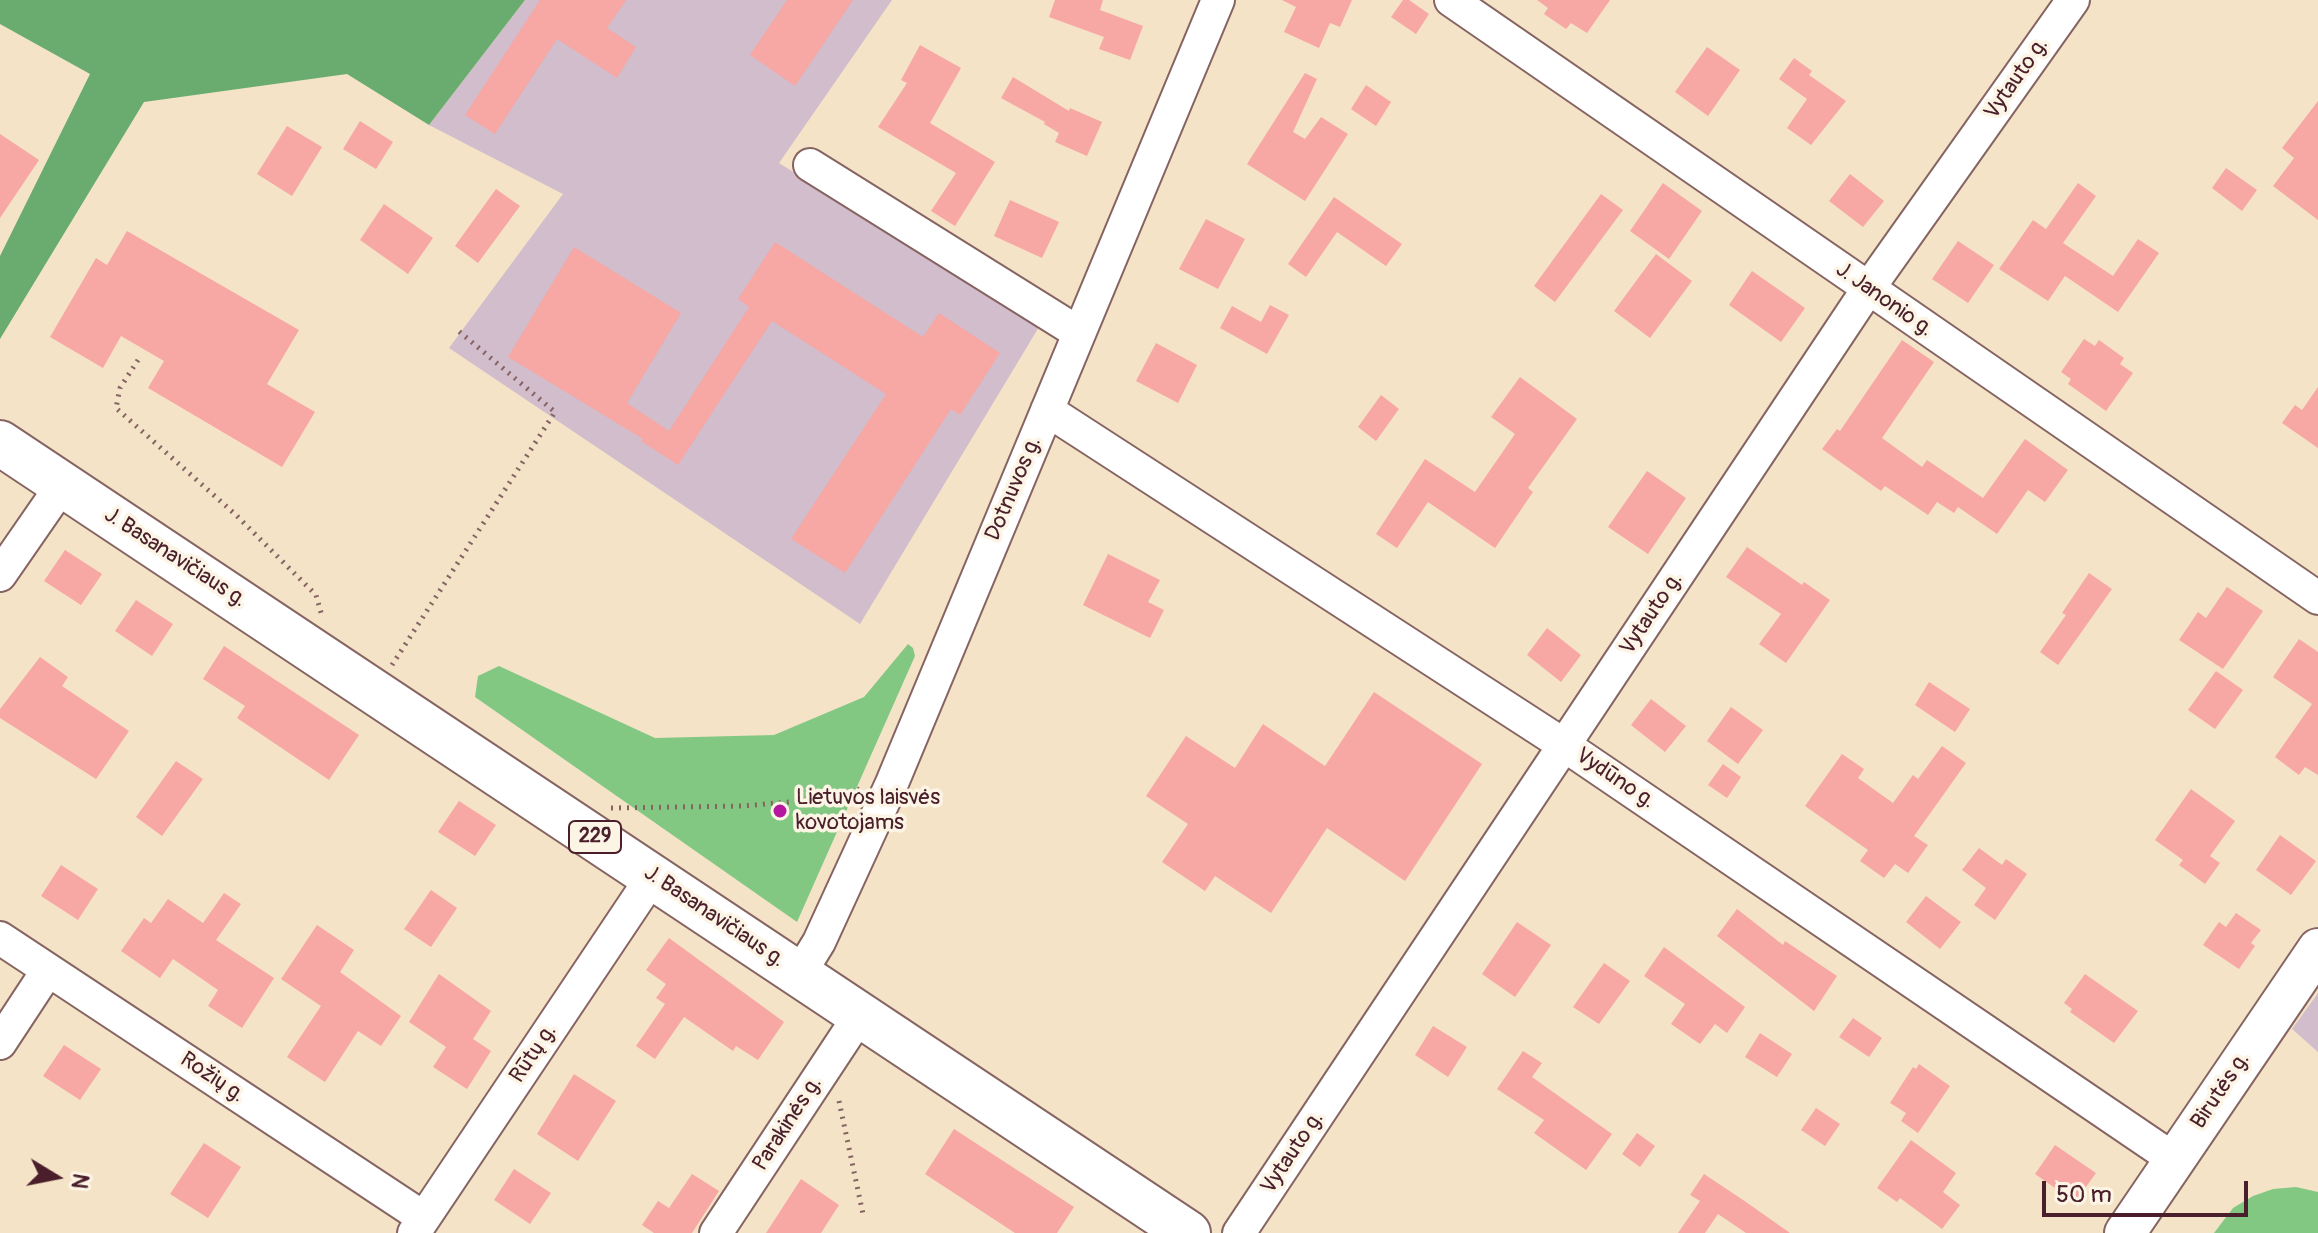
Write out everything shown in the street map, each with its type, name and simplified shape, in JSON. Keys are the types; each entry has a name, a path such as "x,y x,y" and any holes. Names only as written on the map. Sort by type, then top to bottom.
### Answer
{"main road":[{"name":"J. Basanavičiaus g.","path":"0,443 1188,1233"}],"street":[{"name":"Dotnuvos g.","path":"800,973 819,942 892,783 1218,0"},
{"name":"J. Janonio g.","path":"1451,0 2318,598"},
{"name":"Vytauto g.","path":"1239,1233 1868,289 2073,0"},
{"path":"810,165 1079,333"},
{"name":"Vydūno g.","path":"1047,410 1564,745 2175,1160"},
{"path":"0,575 63,484"},
{"name":"Rūtų g.","path":"419,1226 653,876"},
{"name":"Rožių g.","path":"0,938 419,1226"},
{"name":"Birutės g.","path":"2125,1233 2318,949"},
{"path":"0,1043 48,970"},
{"name":"Parakinės g.","path":"716,1233 860,1015"}],"path":[{"path":"375,691 555,412 455,328"},
{"path":"138,360 120,388 116,408 236,515 316,595 322,616 306,645"},
{"path":"605,808 742,806 785,802 892,783"},
{"path":"830,1061 863,1214"}],"shaded area":[{"path":"525,0 892,0 779,163 1039,327 860,624 449,348 563,194 429,125"},
{"path":"2318,993 2318,1052 2292,1029"}],"green space":[{"path":"0,0 525,0 429,125 347,74 144,102 0,339 0,256 90,74 0,24"},
{"path":"908,644 915,656 797,922 475,697 478,676 499,666 655,738 774,735 864,697"},
{"path":"2296,1187 2318,1192 2318,1233 2214,1233 2233,1208 2253,1196 2273,1189"}],"building":[{"path":"540,0 626,0 607,28 636,47 617,78 557,39 495,134 465,115"},
{"path":"787,0 853,0 795,86 750,55"},
{"path":"1055,0 1103,0 1100,10 1143,26 1130,60 1099,49 1104,37 1049,17"},
{"path":"1282,0 1352,0 1340,27 1330,23 1319,48 1284,32 1296,7"},
{"path":"1403,0 1409,0 1429,14 1416,34 1391,17"},
{"path":"1537,0 1610,0 1587,33 1571,23 1566,29 1544,14 1548,8"},
{"path":"920,45 961,68 930,123 995,162 955,226 931,211 956,173 878,127 907,83 901,80"},
{"path":"1707,47 1740,70 1708,116 1675,92"},
{"path":"1794,58 1812,71 1809,75 1846,101 1811,145 1787,128 1807,99 1779,79"},
{"path":"1305,73 1317,79 1293,132 1305,139 1321,117 1348,134 1305,201 1247,164"},
{"path":"1013,77 1069,111 1070,108 1102,122 1087,156 1055,142 1059,133 1001,98"},
{"path":"1366,85 1391,102 1376,126 1351,109"},
{"path":"2318,101 2318,220 2273,186 2294,158 2282,148"},
{"path":"360,121 393,142 376,169 343,149"},
{"path":"287,126 322,147 292,196 257,174"},
{"path":"0,134 39,160 0,218"},
{"path":"2226,168 2257,190 2242,211 2212,188"},
{"path":"1850,174 1884,201 1863,227 1829,201"},
{"path":"1663,183 1702,211 1669,259 1630,231"},
{"path":"2078,183 2096,196 2063,243 2113,276 2138,239 2159,253 2118,312 2065,276 2048,301 1999,269 2033,220 2046,229"},
{"path":"496,189 520,206 478,263 455,246"},
{"path":"1601,194 1623,210 1555,302 1534,286"},
{"path":"1334,197 1402,244 1386,266 1337,232 1306,277 1288,264"},
{"path":"1010,200 1059,222 1042,258 994,236"},
{"path":"384,204 433,238 408,274 360,240"},
{"path":"1206,219 1245,239 1218,289 1179,269"},
{"path":"127,231 299,330 267,384 315,412 282,467 148,388 164,361 121,336 103,368 50,337 96,258 107,265"},
{"path":"1958,241 1994,265 1968,303 1932,279"},
{"path":"775,242 923,337 939,313 1000,353 960,415 951,409 845,573 791,539 886,394 772,321 678,465 641,441 643,439 508,357 574,247 681,313 627,403 669,431 749,307 738,299"},
{"path":"1656,254 1692,281 1650,338 1614,311"},
{"path":"1752,271 1805,308 1781,342 1729,305"},
{"path":"1270,305 1289,315 1267,354 1220,328 1232,306 1261,322"},
{"path":"2084,339 2095,346 2099,340 2124,358 2120,364 2133,373 2106,411 2068,384 2071,379 2061,372"},
{"path":"1902,340 1934,362 1882,438 1922,467 1927,460 1983,498 2025,439 2068,470 2045,502 2028,490 1997,534 1958,507 1954,513 1937,502 1928,515 1885,486 1881,491 1822,449 1837,429 1840,431"},
{"path":"1156,343 1197,365 1178,403 1136,381"},
{"path":"1520,377 1577,419 1528,488 1533,492 1495,548 1428,502 1397,548 1376,534 1425,459 1475,492 1515,434 1491,417"},
{"path":"2318,387 2318,448 2282,423 2295,405 2302,410"},
{"path":"1381,395 1399,409 1376,441 1358,427"},
{"path":"1647,471 1686,498 1648,554 1608,527"},
{"path":"1747,547 1802,585 1804,582 1830,600 1786,663 1759,644 1781,614 1726,577"},
{"path":"65,550 102,574 81,605 44,581"},
{"path":"1108,554 1160,580 1148,602 1164,610 1150,638 1083,605"},
{"path":"2089,573 2112,589 2058,665 2040,652 2066,615 2062,613"},
{"path":"2227,587 2263,611 2223,669 2179,640 2198,612 2206,618"},
{"path":"136,600 173,624 152,656 115,631"},
{"path":"1547,628 1581,655 1561,682 1527,655"},
{"path":"2299,639 2318,652 2318,775 2305,767 2299,775 2275,757 2312,704 2273,677"},
{"path":"224,646 359,735 329,780 237,718 245,706 203,679"},
{"path":"40,657 68,677 62,686 129,731 96,779 0,718 0,709"},
{"path":"2216,671 2243,690 2215,729 2188,710"},
{"path":"1929,682 1970,709 1955,732 1915,705"},
{"path":"1374,692 1482,764 1405,881 1327,828 1271,913 1215,876 1205,891 1162,862 1188,824 1146,796 1186,736 1235,768 1263,724 1325,766"},
{"path":"1651,699 1686,726 1665,752 1631,725"},
{"path":"1731,707 1763,730 1738,764 1707,741"},
{"path":"1942,746 1966,763 1914,836 1928,845 1908,873 1895,864 1884,878 1860,861 1868,850 1805,806 1842,754 1864,769 1858,778 1893,803 1913,775 1918,779"},
{"path":"176,761 203,779 162,836 136,817"},
{"path":"1723,764 1741,777 1727,798 1708,785"},
{"path":"2191,789 2235,821 2210,856 2220,863 2205,884 2179,865 2183,860 2155,840"},
{"path":"459,801 496,825 475,856 438,832"},
{"path":"2280,835 2316,861 2291,895 2256,870"},
{"path":"1979,848 2002,865 2006,859 2027,874 1995,920 1974,905 1986,888 1962,870"},
{"path":"61,865 98,889 78,920 41,896"},
{"path":"431,890 457,908 431,947 404,929"},
{"path":"224,893 241,904 216,940 274,978 242,1028 208,1006 218,990 173,959 160,978 121,951 144,918 151,923 168,899 203,923"},
{"path":"1926,896 1961,922 1940,949 1906,922"},
{"path":"1737,909 1783,945 1785,941 1837,976 1814,1011 1717,936"},
{"path":"2236,913 2261,930 2251,943 2255,946 2239,969 2203,945 2219,922 2226,927"},
{"path":"1517,922 1551,945 1515,997 1482,974"},
{"path":"317,925 354,950 340,972 401,1016 381,1046 358,1031 325,1082 287,1057 321,1006 281,979"},
{"path":"669,938 784,1022 758,1060 736,1046 733,1051 684,1017 655,1059 636,1046 665,1004 656,998 666,984 646,970"},
{"path":"1664,947 1745,1007 1727,1033 1715,1024 1700,1044 1671,1024 1685,1004 1644,976"},
{"path":"1604,963 1630,981 1599,1024 1573,1007"},
{"path":"439,974 491,1011 473,1039 491,1051 467,1089 433,1067 446,1047 409,1022"},
{"path":"2085,974 2138,1011 2114,1043 2070,1012 2072,1009 2064,1003"},
{"path":"1853,1018 1882,1038 1869,1057 1839,1037"},
{"path":"1433,1026 1467,1047 1448,1077 1415,1055"},
{"path":"1760,1033 1792,1054 1777,1077 1745,1057"},
{"path":"64,1045 101,1069 80,1100 43,1076"},
{"path":"1523,1051 1542,1063 1532,1077 1612,1134 1586,1170 1534,1133 1544,1120 1497,1089"},
{"path":"1919,1064 1950,1086 1918,1133 1901,1121 1906,1113 1890,1103 1913,1067 1916,1069"},
{"path":"574,1074 616,1101 578,1161 537,1134"},
{"path":"1816,1108 1840,1124 1825,1146 1801,1130"},
{"path":"954,1129 1074,1207 1057,1233 1015,1233 925,1174"},
{"path":"1637,1133 1655,1146 1640,1167 1622,1154"},
{"path":"1911,1140 1956,1173 1943,1192 1960,1205 1942,1229 1900,1198 1897,1202 1877,1188"},
{"path":"204,1143 241,1167 208,1218 170,1194"},
{"path":"2055,1145 2096,1173 2075,1202 2035,1174"},
{"path":"514,1169 551,1193 530,1224 494,1200"},
{"path":"692,1174 719,1191 692,1233 654,1233 642,1225 658,1201 669,1208"},
{"path":"1704,1174 1790,1233 1746,1233 1718,1214 1705,1233 1678,1233 1700,1201 1690,1195"},
{"path":"801,1179 839,1205 821,1233 766,1233"}],"place":[{"name":"Lietuvos laisvės kovotojams","path":"780,811"}]}
